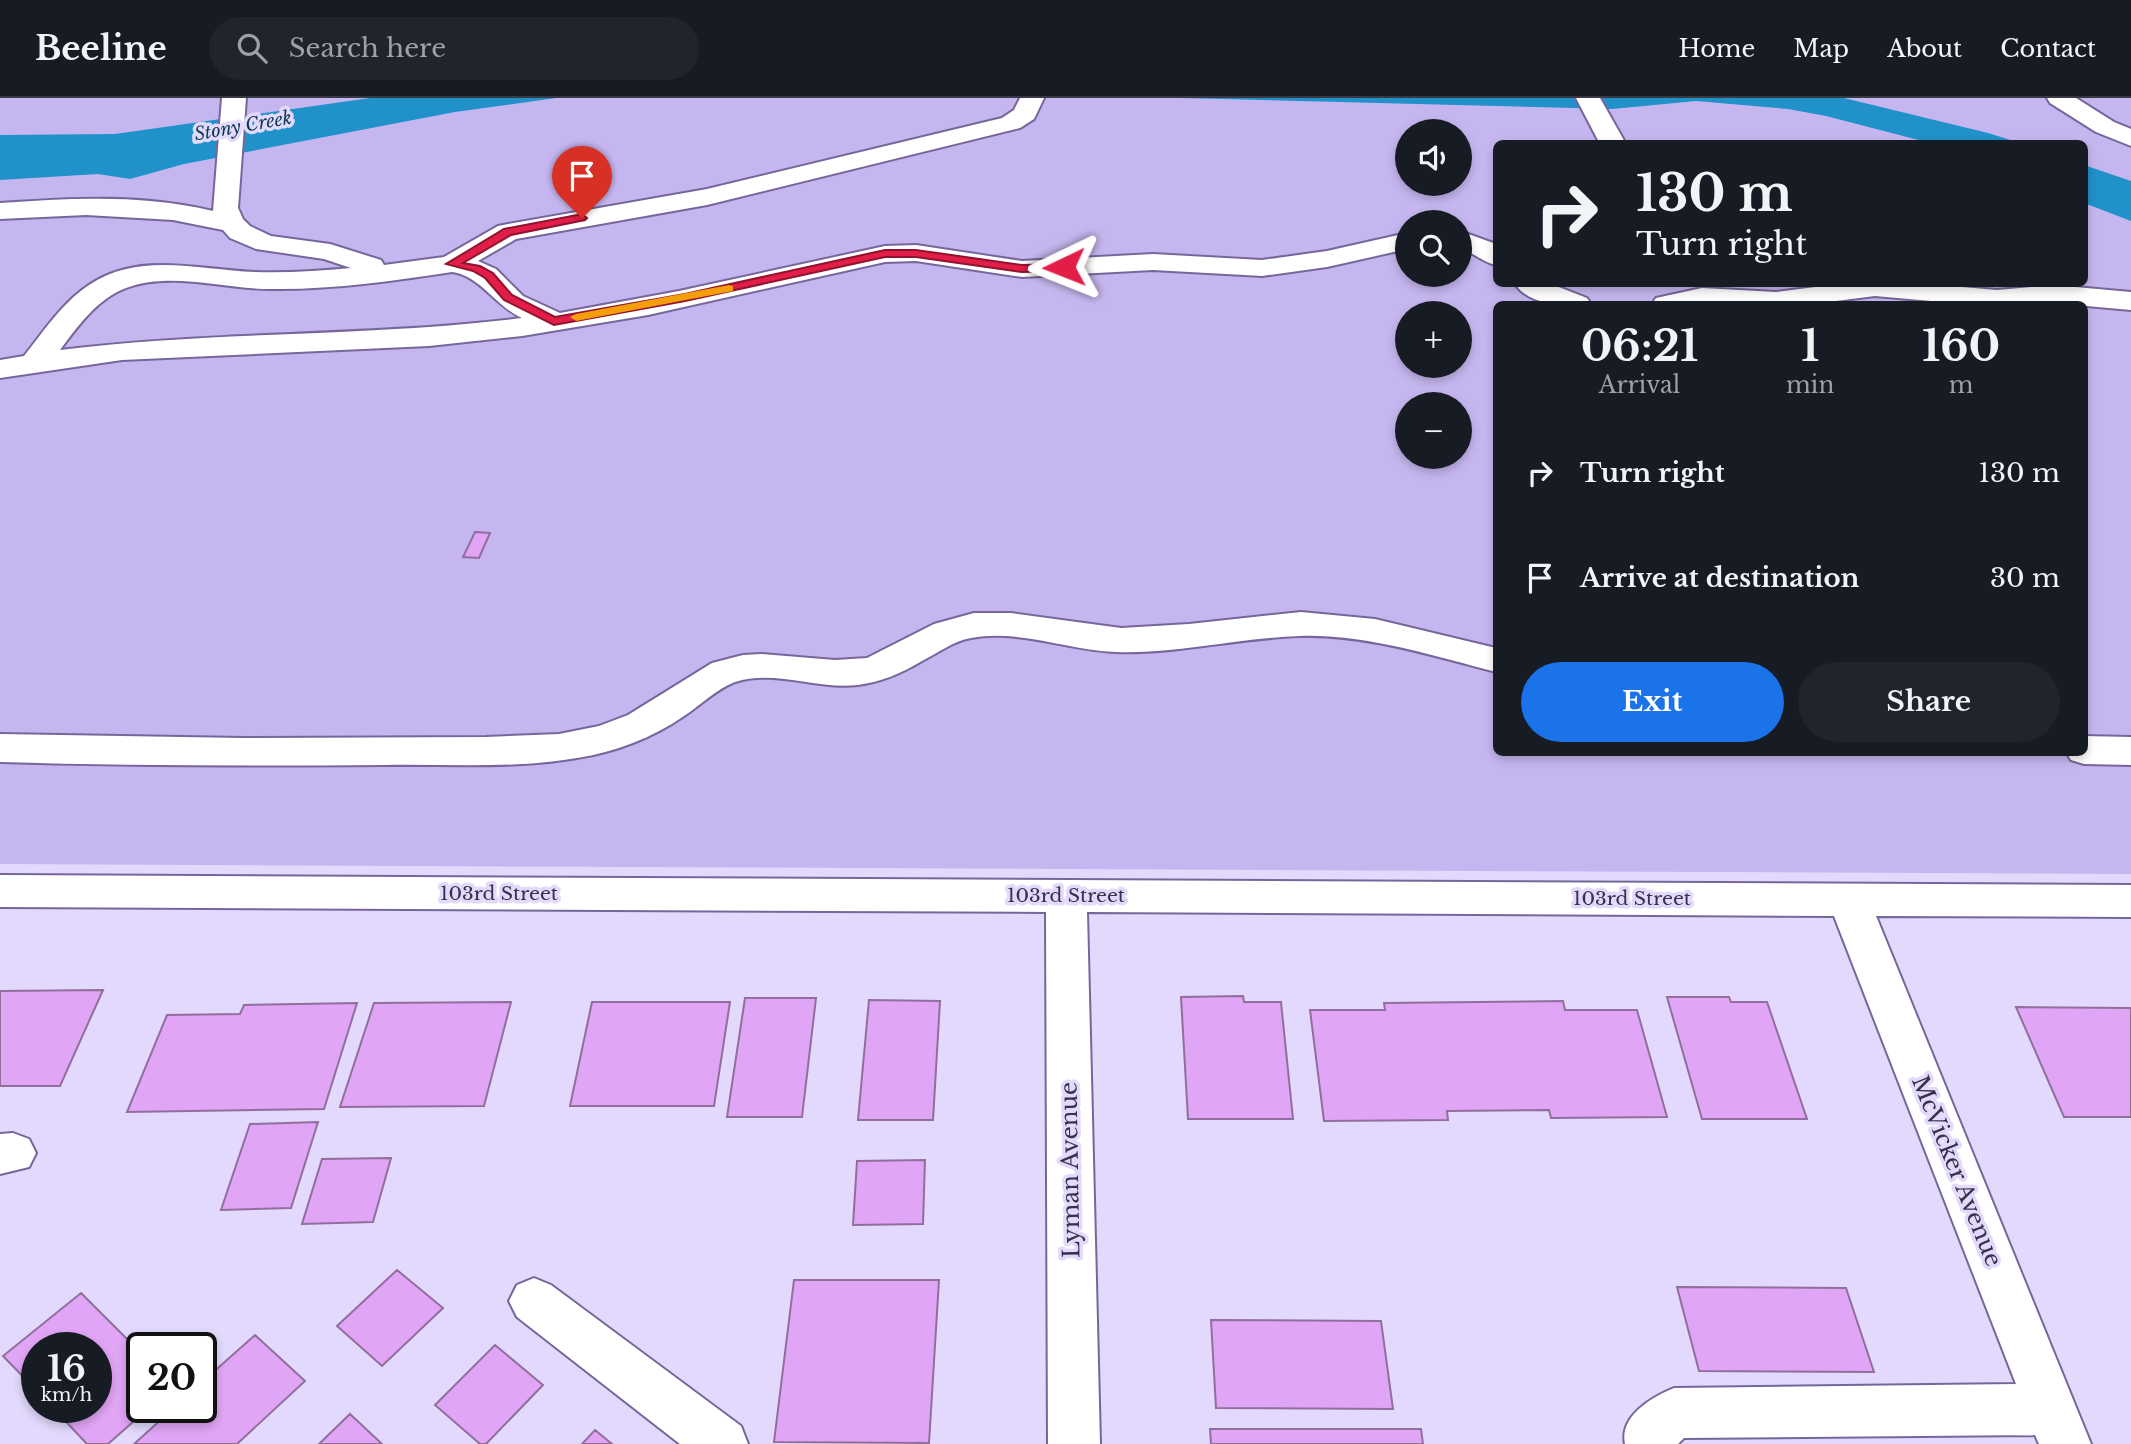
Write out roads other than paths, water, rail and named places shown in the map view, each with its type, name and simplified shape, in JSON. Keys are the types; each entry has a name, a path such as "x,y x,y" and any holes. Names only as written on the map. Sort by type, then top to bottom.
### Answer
{"street":[{"path":"1588,98 1607,136"},
{"path":"2059,98 2105,127 2131,138"},
{"path":"229,223 225,208 234,100"},
{"path":"35,362 85,300 97,291 127,278 158,273 270,281 386,273 452,264 508,232 707,197 783,180 867,156 1011,122 1025,114 1030,103"},
{"path":"167,210 216,193 226,186"},
{"path":"0,211 61,207 167,210 229,223 238,231 263,243 339,255 386,273"},
{"path":"1472,243 1482,246 1493,255"},
{"path":"0,369 92,354 227,344 326,343 488,332 685,297 885,254 916,253 1022,269 1153,262 1262,268 1327,259 1395,244"},
{"path":"452,264 489,275 508,298 554,321"},
{"path":"1535,287 1566,301"},
{"path":"1681,301 1702,297 1794,299 1875,287 1916,289 1990,299 2029,289 2131,300"},
{"path":"0,748 243,753 579,745 625,732 672,706 709,679 727,671 773,667 846,673 869,670 907,655 940,635 976,624 1018,626 1084,638 1121,640 1328,624 1381,630 1493,659"},
{"path":"2088,750 2131,751"},
{"name":"103rd Street","path":"0,891 2131,901"},
{"name":"Lyman Avenue","path":"1066,895 1074,1444"},
{"name":"McVicker Avenue","path":"1848,898 2058,1427"},
{"path":"534,1301 722,1444"},
{"path":"1651,1444 1649,1435 1674,1413 2058,1427"}],"water":[{"name":"Stony Creek","path":"370,98 556,98 455,112 184,164 130,179 98,174 0,180 0,135 115,134"},
{"path":"1181,98 1844,98 2010,140 1918,140 1788,109 1696,101 1612,109"},
{"path":"2088,166 2131,181 2131,221 2088,205"}]}
